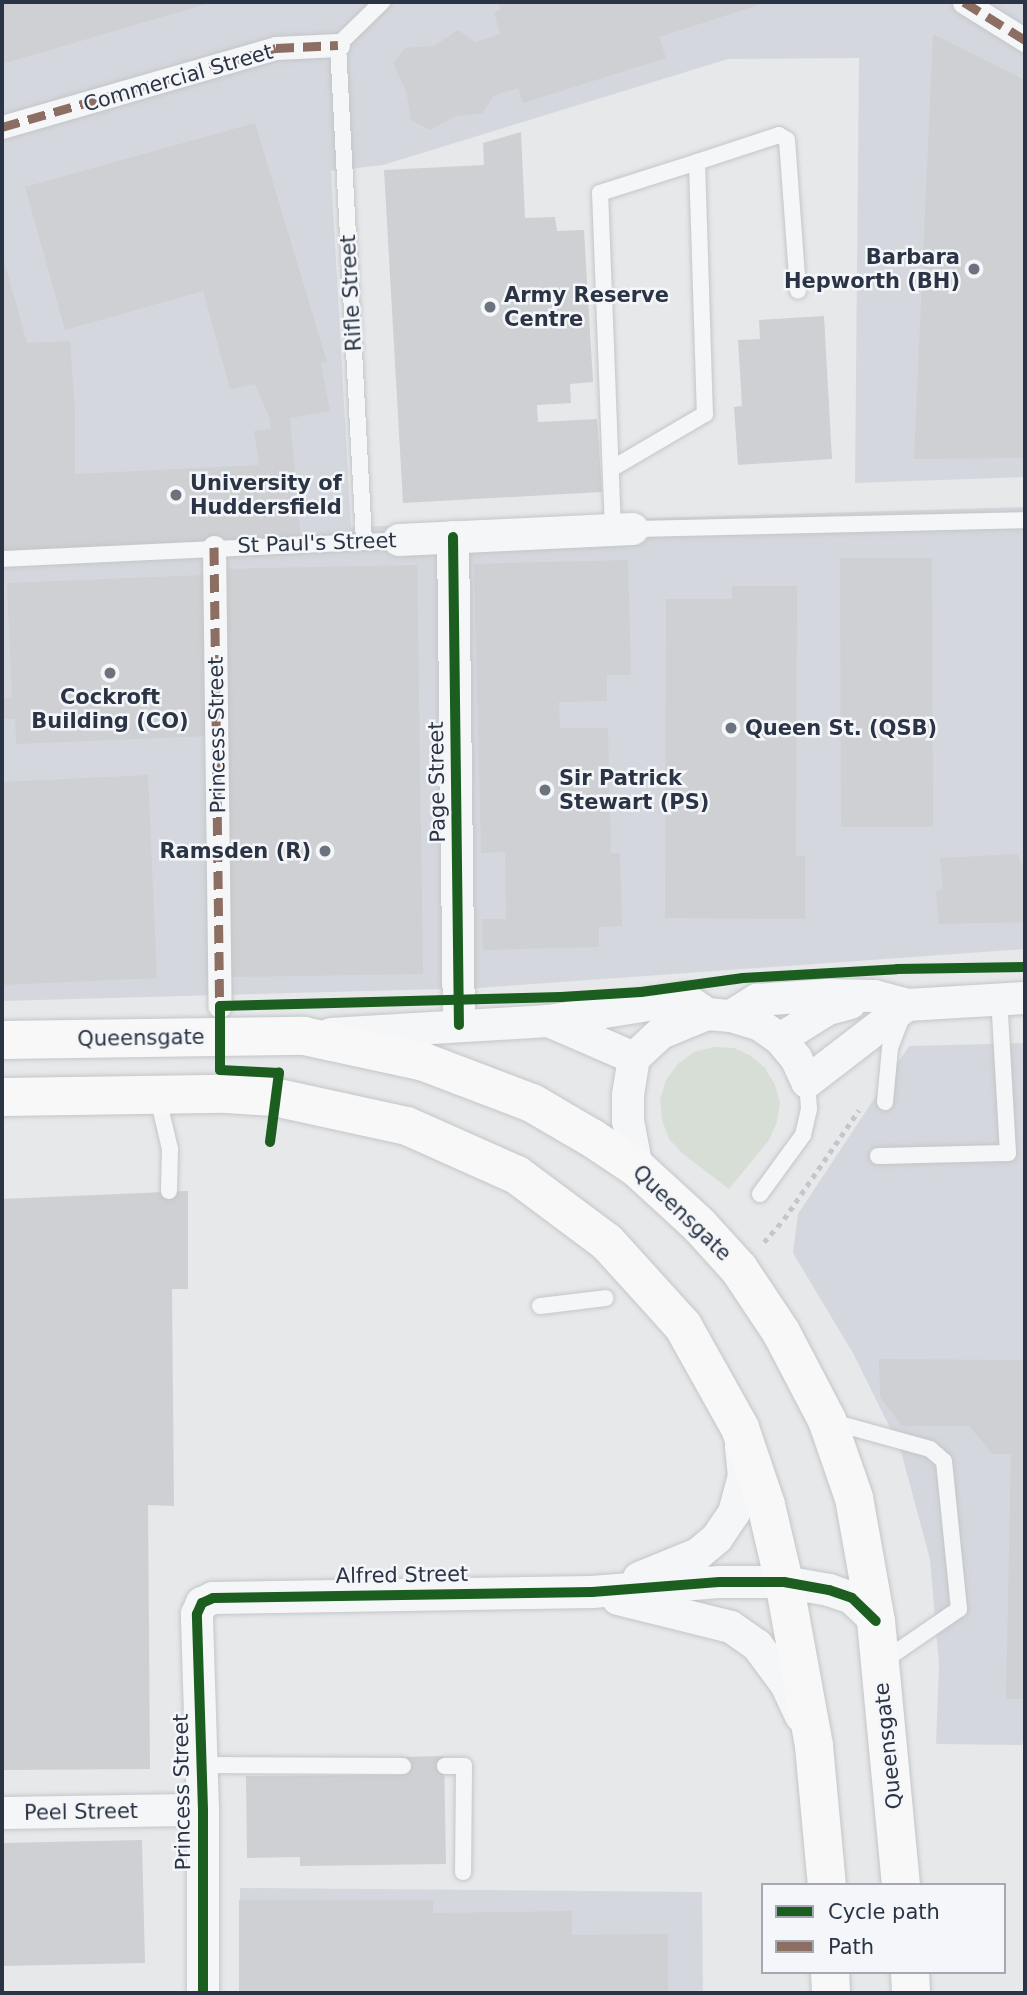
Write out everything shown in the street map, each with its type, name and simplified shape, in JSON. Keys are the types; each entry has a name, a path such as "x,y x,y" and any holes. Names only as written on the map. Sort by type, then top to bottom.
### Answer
{"highway":[{"name":"Queensgate","path":"2,1040 304,1036 424,1062 532,1103 637,1168 699,1225 739,1269 781,1332 827,1420 854,1498 876,1621 901,1883"},
{"path":"2,1097 227,1094 300,1102 407,1126 517,1175 607,1242 683,1325 740,1429 766,1505 784,1582 814,1746 827,1883"},
{"path":"830,1974 831,1993"},
{"path":"910,1974 911,1993"}],"street":[{"path":"964,2 1025,40"},
{"name":"Commercial Street","path":"2,127 276,48 338,45"},
{"name":"St Paul's Street","path":"399,540 623,530"},
{"name":"Page Street","path":"453,537 459,1025"},
{"name":"Princess Street","path":"214,547 220,1006"},
{"path":"637,1168 628,1121 628,1095 634,1058 661,1033 757,1000 828,995 874,996 907,1005 1012,998"},
{"path":"780,1039 828,1009 874,996"},
{"path":"304,1036 549,1021 685,999 719,1015 760,1025 780,1039 796,1058 807,1082 907,1005"},
{"path":"549,1021 634,1058"},
{"name":"Alfred Street","path":"592,1592 658,1573 698,1554 717,1538 734,1513 744,1476 740,1429"},
{"name":"Alfred Street","path":"213,1598 592,1592 720,1582 784,1582 829,1590 852,1598 876,1621"},
{"name":"Alfred Street","path":"592,1592 731,1627 757,1645 786,1684 814,1746"},
{"name":"Princess Street","path":"203,1993 203,1810 197,1614 202,1603 213,1598"},
{"name":"Peel Street","path":"2,1813 203,1810"}],"lane":[{"path":"338,45 382,2"},
{"name":"Rifle Street","path":"338,45 365,541"},
{"path":"798,291 787,140 779,135 600,193 613,468 623,530 1025,520"},
{"path":"613,468 705,414 696,162"},
{"name":"St Paul's Street","path":"2,559 399,540"},
{"path":"878,1156 1008,1153 1005,1092 1012,998"},
{"path":"885,1102 890,1048 907,1005"},
{"path":"760,1194 803,1135 809,1109 807,1082"},
{"path":"157,1094 170,1149 169,1191"},
{"path":"540,1306 606,1298"},
{"path":"827,1420 930,1449 944,1461 959,1609 880,1664"},
{"path":"202,1765 402,1766"},
{"path":"445,1766 464,1766 463,1871"}],"path":[{"path":"784,1219 889,1066"}],"shaded area":[{"name":"University of Huddersfield","path":"2,2 1025,2 1025,477 855,483 859,58 728,59 383,165 331,171 351,527 1025,507 1025,949 478,988 2,1001"},
{"path":"1025,1043 1025,1730 1022,1745 936,1744 939,1665 930,1559 900,1448 854,1355 793,1253 798,1214 909,1046"},
{"path":"714,1047 734,1048 751,1056 765,1068 775,1085 780,1103 777,1122 769,1140 729,1189 683,1154 669,1139 662,1120 660,1100 666,1080 678,1064 694,1052"},
{"path":"240,1888 702,1892 703,1993 239,1993"}],"building":[{"path":"2,2 213,2 2,64"},
{"path":"768,2 659,37 666,58 523,103 518,88 493,96 483,113 456,116 430,130 411,120 406,91 393,63 405,48 434,46 458,30 476,42 500,34 494,12 501,10 498,3"},
{"name":"Barbara Hepworth (BH)","path":"933,34 1025,80 1025,458 914,459"},
{"path":"255,123 327,362 321,364 330,411 290,418 301,544 2,558 2,253 27,343 70,341 75,410 75,474 259,465 254,431 271,429 270,419 255,384 230,389 203,291 65,330 25,187"},
{"name":"Army Reserve Centre","path":"521,132 525,218 555,217 557,231 584,230 593,382 570,384 571,403 537,405 538,422 597,419 602,492 403,503 384,170 484,165 483,143"},
{"path":"824,316 832,459 738,465 734,407 742,406 738,340 760,339 759,320"},
{"path":"840,558 932,558 933,827 841,827"},
{"name":"Sir Patrick Stewart (PS)","path":"628,560 631,675 607,675 607,701 559,702 560,728 608,728 611,853 620,853 622,926 599,927 599,947 483,950 482,919 506,919 505,852 481,853 474,564"},
{"name":"Ramsden (R)","path":"417,565 423,974 230,977 223,569"},
{"name":"Cockroft Building (CO)","path":"204,575 210,736 16,744 15,719 2,719 2,698 12,698 7,583"},
{"name":"Queen St. (QSB)","path":"732,586 797,586 796,856 805,856 805,919 665,918 666,599 732,599"},
{"path":"148,775 157,978 2,985 2,782"},
{"path":"1018,854 1021,865 1025,865 1025,922 939,924 936,891 943,889 940,858"},
{"path":"188,1191 188,1289 172,1289 174,1506 148,1505 150,1769 2,1770 2,1199"},
{"path":"879,1359 1025,1360 1025,1699 1006,1699 1011,1454 993,1454 969,1426 902,1426 880,1397"},
{"path":"444,1756 446,1864 300,1866 300,1857 247,1858 246,1776 402,1775 402,1757"},
{"path":"142,1840 145,1963 2,1966 2,1843"},
{"path":"239,1900 433,1900 433,1913 572,1911 572,1935 668,1934 668,1993 239,1993"}],"marked path":[{"path":"964,2 1025,40"},
{"path":"2,127 276,48 338,45"},
{"path":"214,547 220,1006"}],"cycle path":[{"path":"453,537 459,1025"},
{"path":"270,1142 279,1073 220,1070 220,1006 561,997 641,992 743,978 897,969 1025,967"},
{"path":"203,1993 203,1810 197,1614 202,1603 213,1598 592,1592 720,1582 784,1582 829,1590 852,1598 876,1621"}],"place":[{"name":"Barbara Hepworth (BH)","path":"974,269"},
{"name":"Army Reserve Centre","path":"490,307"},
{"name":"University of Huddersfield","path":"176,495"},
{"name":"Cockroft Building (CO)","path":"110,673"},
{"name":"Queen St. (QSB)","path":"731,728"},
{"name":"Sir Patrick Stewart (PS)","path":"545,790"},
{"name":"Ramsden (R)","path":"325,851"}]}
